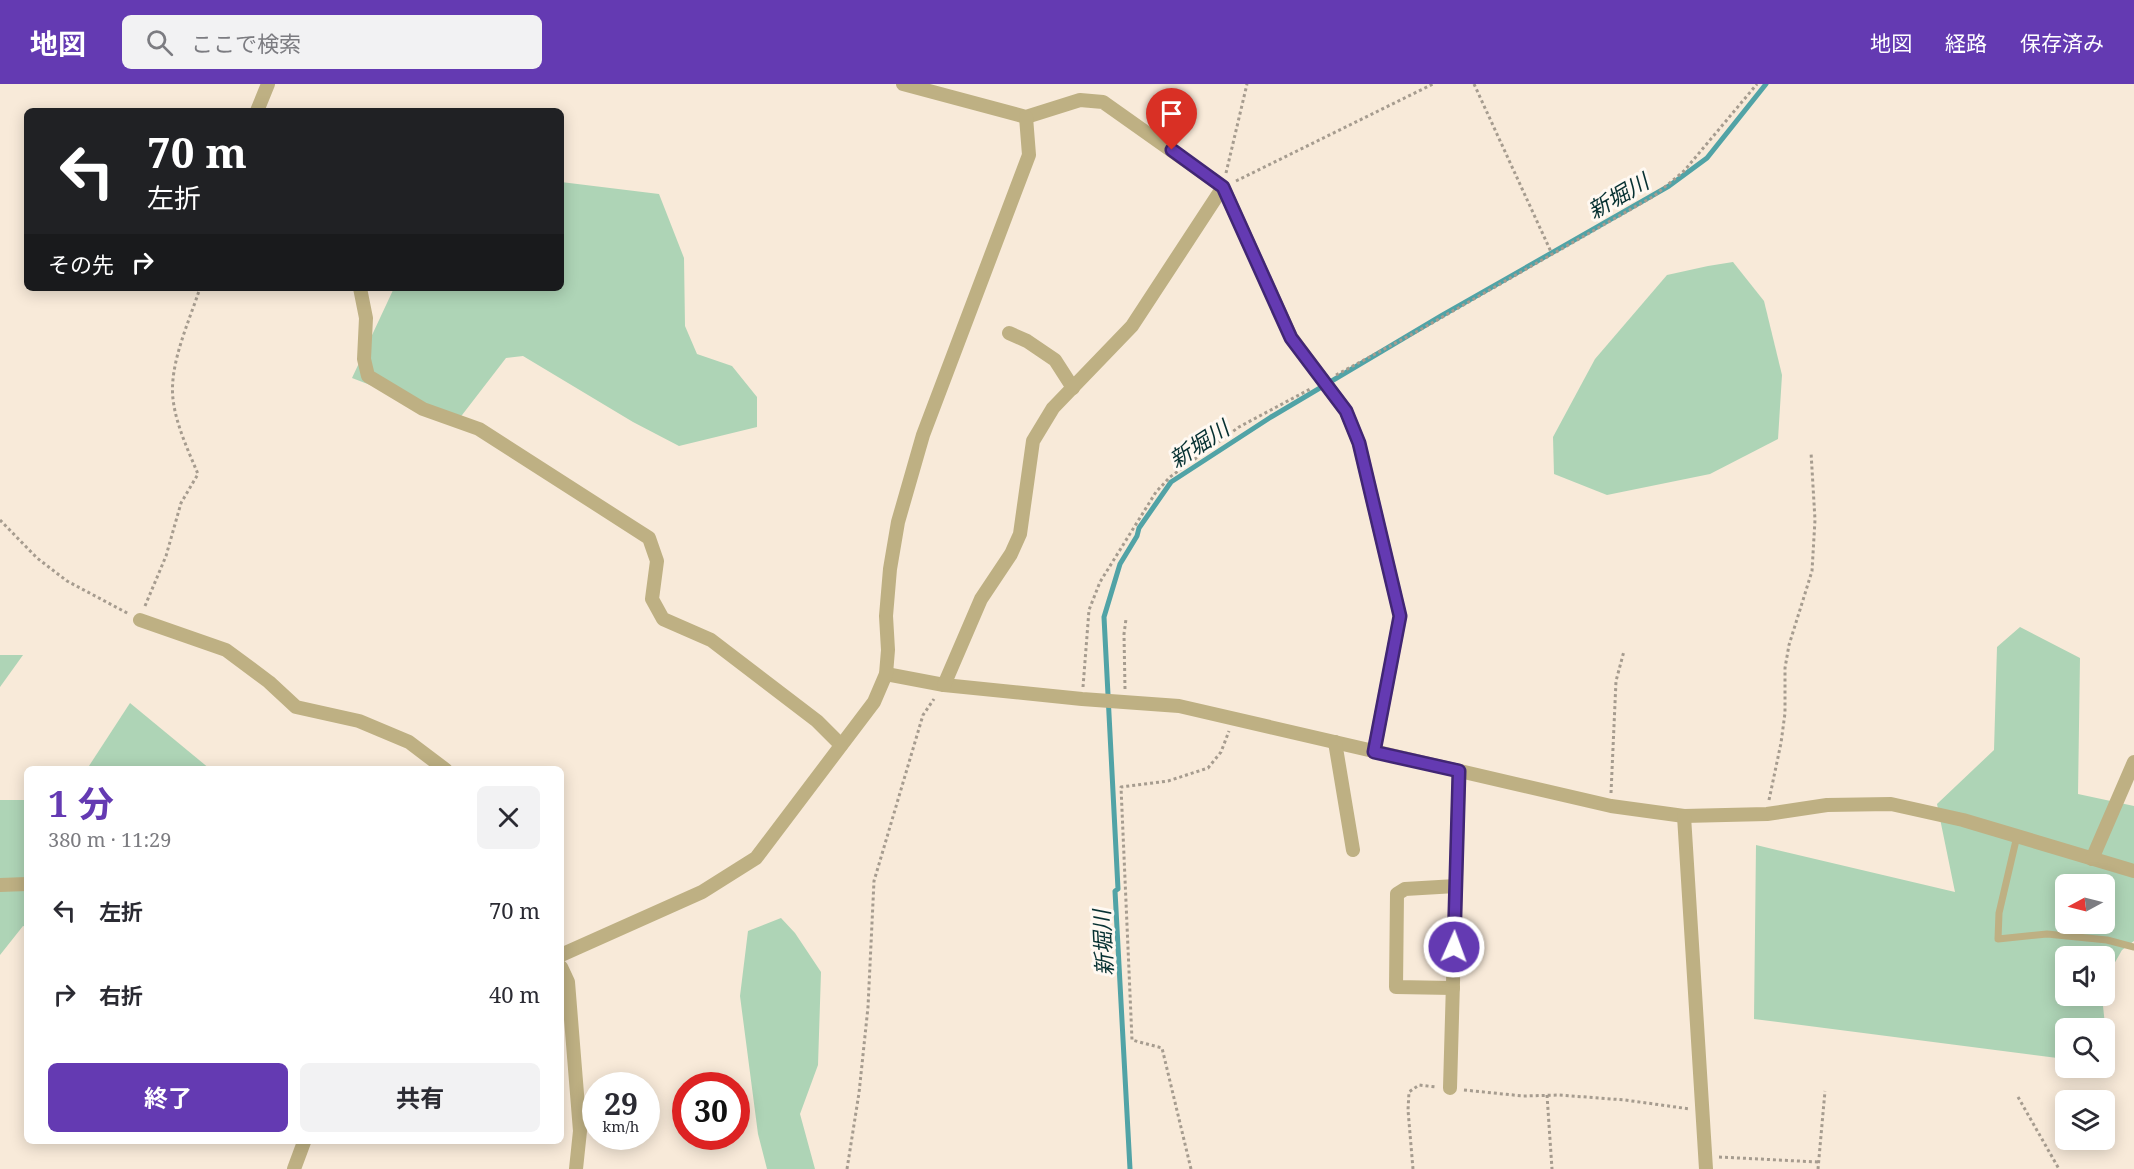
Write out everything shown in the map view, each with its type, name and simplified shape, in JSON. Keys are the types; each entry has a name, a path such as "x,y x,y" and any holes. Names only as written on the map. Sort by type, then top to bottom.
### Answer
{"street":[{"path":"258,108 268,84"},
{"path":"903,84 1026,117 1080,100 1103,102 1223,187 1291,338 1346,411 1359,443 1400,616 1374,752"},
{"path":"564,954 702,892 756,858 874,702 886,674 888,650 886,616 898,522 923,435 1029,155 1026,117"},
{"path":"944,685 981,599 1011,554 1020,534 1033,441 1053,408 1132,326 1223,187"},
{"path":"361,291 366,318 364,359 368,376 423,409 478,429 649,538 657,561 652,599 663,619 711,640 818,721 841,745"},
{"path":"1009,333 1027,341 1055,360 1073,388"},
{"path":"140,620 226,650 269,682 296,707 358,721 409,742 441,766"},
{"path":"886,674 944,685 1179,706 1611,807 1684,816 1767,814 1827,805 1891,804 1963,820 2134,871"},
{"path":"1335,742 1353,850"},
{"path":"2092,859 2134,762"},
{"path":"1450,1088 1459,771"},
{"path":"1684,816 1706,1163"},
{"path":"0,885 24,884"},
{"path":"1453,987 1396,987 1397,894 1405,889 1455,886"},
{"path":"564,973 568,982 578,1094 580,1131 576,1169"},
{"path":"294,1169 303,1144"}],"lane":[{"path":"2017,836 1999,913 1998,939 2047,934 2107,940 2134,947"}],"path":[{"path":"1223,187 1247,84"},
{"path":"1223,187 1433,84"},
{"path":"1473,84 1552,254"},
{"path":"1082,699 1089,610 1100,582 1156,492 1170,477 1239,427 1418,331 1654,196 1684,171 1757,84"},
{"path":"0,520 37,558 67,581 140,620 166,556 182,503 198,474 183,439 172,399 176,361 199,291"},
{"path":"1767,814 1785,713 1785,668 1789,645 1812,571 1815,520 1811,452"},
{"path":"1126,619 1124,666 1126,703"},
{"path":"1611,807 1616,681 1624,651"},
{"path":"847,1169 859,1093 868,1007 874,881 923,715 944,685"},
{"path":"1191,1169 1162,1048 1132,1040 1121,787 1168,781 1208,768 1221,752 1234,719"},
{"path":"1413,1169 1408,1110 1410,1092 1419,1085 1523,1096 1546,1095 1625,1100 1702,1110"},
{"path":"1818,1169 1826,1091"},
{"path":"1546,1095 1552,1169"},
{"path":"2018,1097 2059,1169"},
{"path":"1706,1163 1818,1162"}],"green space":[{"path":"564,182 659,194 684,258 685,326 697,354 732,366 757,397 757,427 679,446 633,422 523,356 506,358 459,419 352,378 393,291 564,291"},
{"path":"1733,262 1764,301 1782,375 1778,439 1710,474 1607,495 1554,474 1553,437 1595,359 1667,275"},
{"path":"2020,627 2080,658 2078,794 2134,806 2134,941 2122,950 2115,962 2115,946 2055,946 2055,1006 2103,1006 2104,1018 2055,1018 2055,1058 1754,1019 1756,845 1955,892 1937,804 1994,750 1997,647"},
{"path":"0,655 23,655 0,687"},
{"path":"130,703 206,766 89,766"},
{"path":"0,800 24,800 24,926 0,955"},
{"path":"781,918 795,933 821,972 818,1065 800,1114 815,1169 767,1169 758,1134 740,996 748,931"}],"waterway":[{"name":"新堀川","path":"1130,1169 1115,891 1118,889 1104,617 1120,564 1137,536 1139,528 1171,482 1271,417 1441,316 1669,186 1707,158 1766,84"}],"route":[{"path":"1172,150 1223,187 1291,338 1346,411 1359,443 1400,616 1374,752 1459,771 1454,947"}]}
